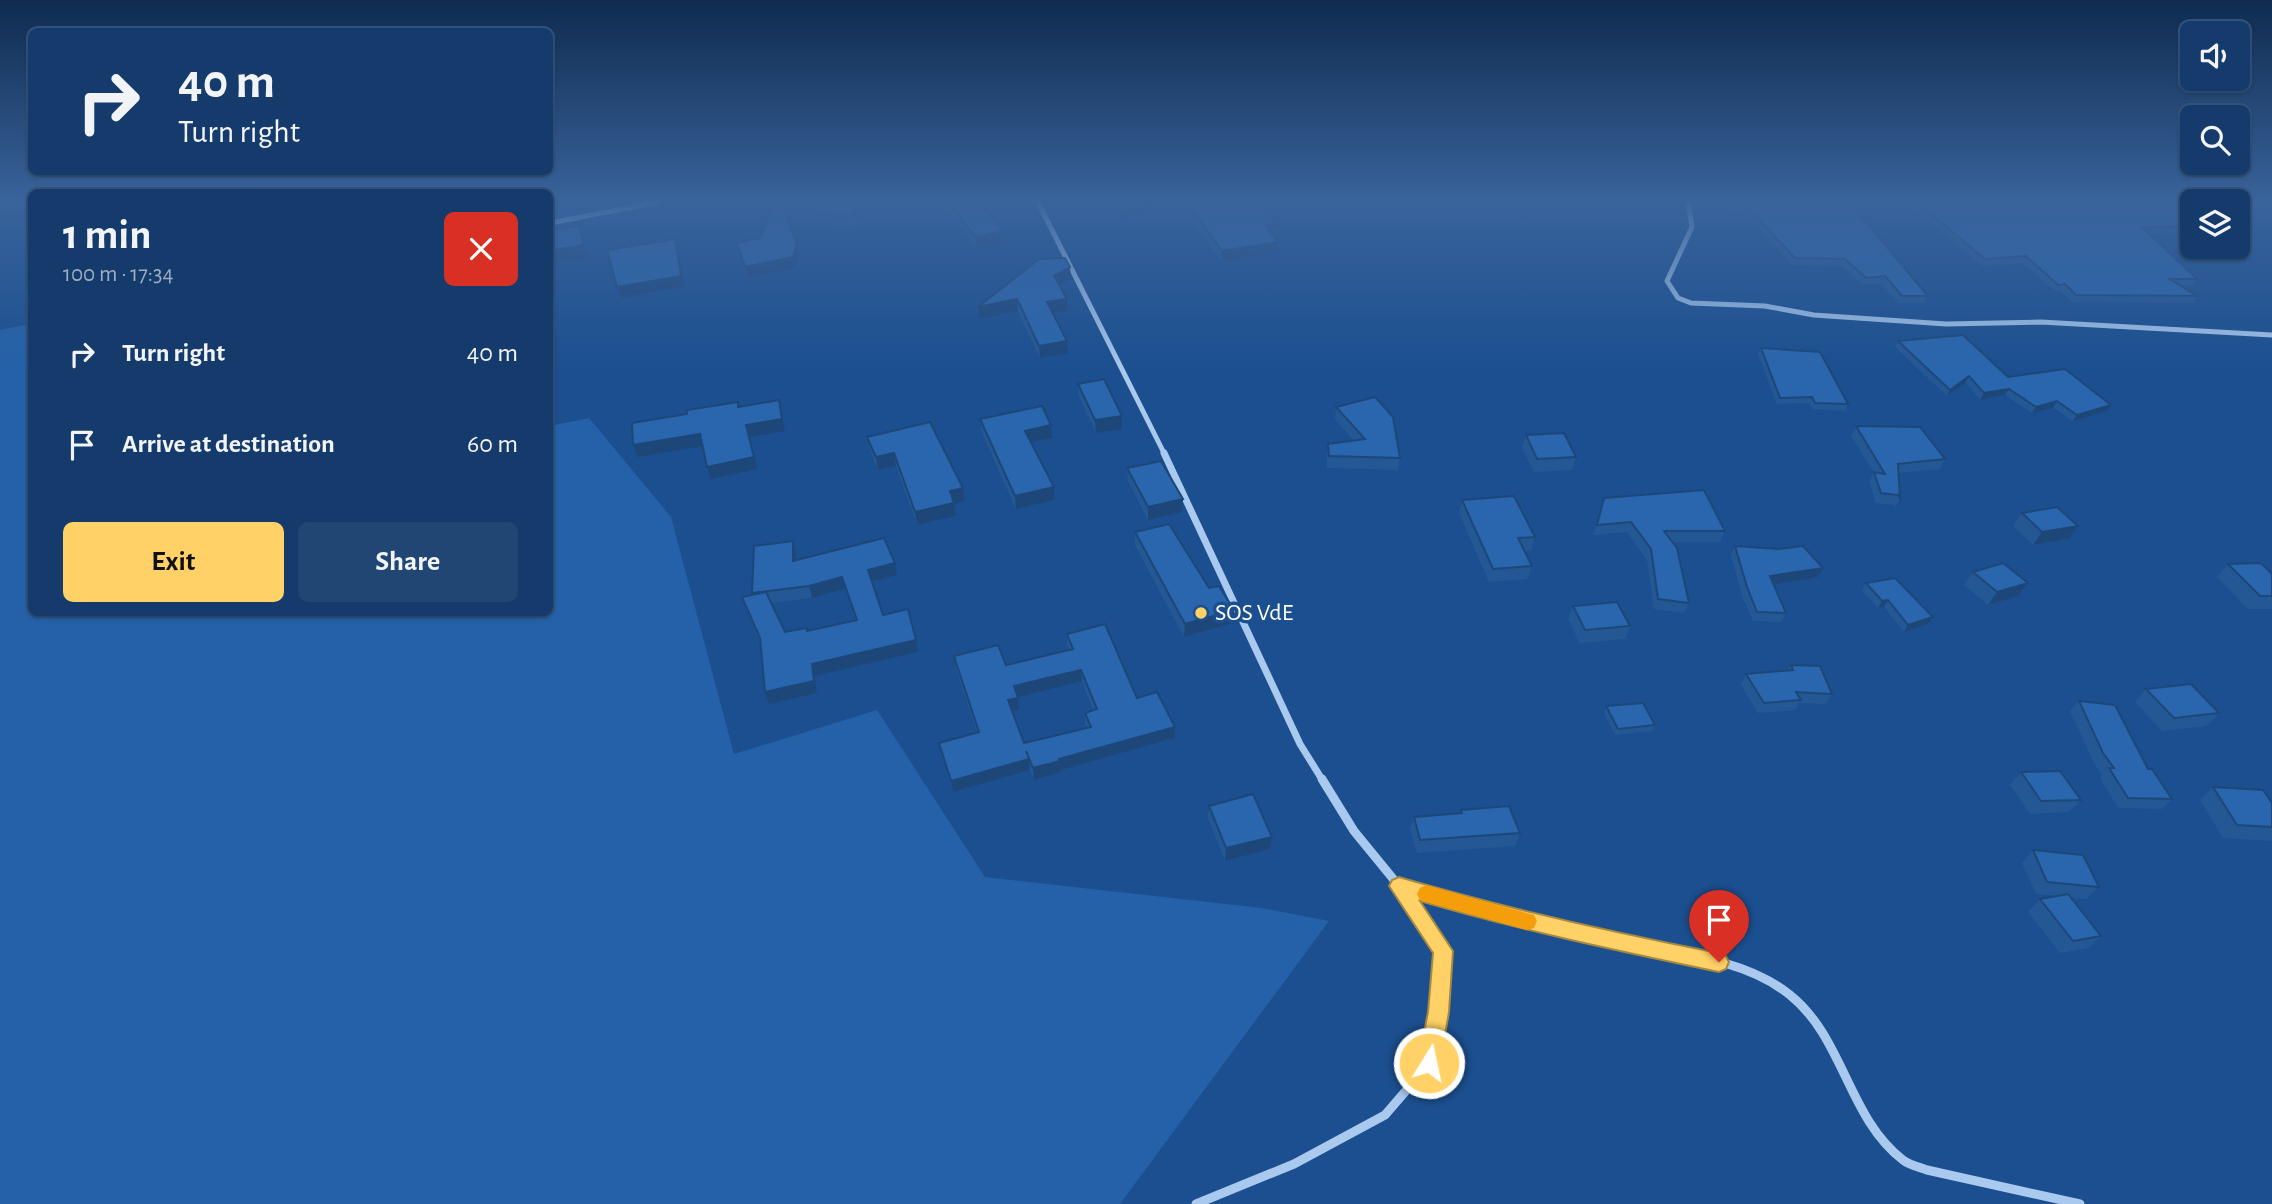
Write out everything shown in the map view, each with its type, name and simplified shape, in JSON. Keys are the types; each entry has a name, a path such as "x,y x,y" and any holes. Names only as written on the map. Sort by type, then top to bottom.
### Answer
{"street":[{"path":"1066,258 1149,422 1300,744 1353,831 1399,886 1443,951 1438,1012 1429,1063 1385,1115 1294,1164 1196,1204"},
{"path":"1678,258 1667,281 1678,298 1691,303 1765,306 1814,316 1946,324 2041,323 2272,335"},
{"path":"1399,886 1488,912 1609,941 1746,968 1790,995 1817,1022 1876,1133 1904,1161 1927,1170 2080,1204"}],"shaded area":[{"path":"28,325 28,616 553,616 553,425 589,418 671,517 734,754 877,710 985,877 1262,908 1329,921 1120,1204 0,1204 0,330"}],"building":[{"path":"609,258 678,258 681,276 617,287"},
{"path":"742,258 787,258 745,267"},
{"path":"1065,258 1070,267 1054,276 1067,299 1047,302 1067,341 1039,346 1017,299 978,307 1039,259"},
{"path":"1804,258 1896,258 1928,296 1902,296 1885,276 1866,278 1845,259"},
{"path":"2028,258 2175,258 2197,279 2170,279 2197,296 2076,295 2065,284 2058,285"},
{"path":"1963,335 2008,377 2065,369 2111,405 2077,415 2057,401 2036,407 2009,389 1984,393 1969,376 1950,390 1898,341"},
{"path":"1761,348 1820,352 1848,404 1815,403 1812,397 1780,398"},
{"path":"1104,379 1122,416 1095,420 1078,384"},
{"path":"1375,397 1393,417 1400,458 1329,456 1328,444 1365,439 1336,407"},
{"path":"779,400 782,419 746,425 754,457 707,467 700,434 633,445 632,423 738,402 738,407"},
{"path":"1042,406 1051,425 1025,431 1054,487 1015,496 980,419"},
{"path":"930,422 963,488 950,491 954,503 915,512 894,453 876,457 867,437"},
{"path":"1856,426 1920,427 1945,459 1898,464 1900,498 1898,495 1881,493 1874,472 1885,474"},
{"path":"1564,433 1576,457 1537,459 1526,435"},
{"path":"1161,461 1183,499 1148,507 1127,468"},
{"path":"1704,490 1725,531 1664,531 1677,548 1689,603 1658,599 1651,549 1631,522 1597,525 1604,498"},
{"path":"1514,496 1535,537 1518,538 1532,566 1493,569 1462,500"},
{"path":"2057,507 2078,526 2042,532 2022,513"},
{"path":"1169,524 1209,588 1219,586 1234,610 1185,624 1135,532"},
{"path":"884,538 895,563 868,570 883,615 908,609 916,640 812,664 814,681 765,692 760,638 742,597 766,592 785,632 807,628 807,631 857,620 842,577 809,586 752,593 754,546 793,541 793,561"},
{"path":"1735,546 1778,549 1803,546 1823,568 1770,576 1786,613 1757,612"},
{"path":"2003,563 2028,583 1997,592 1973,572"},
{"path":"2261,563 2272,574 2272,596 2260,596 2228,564"},
{"path":"1895,578 1933,617 1908,625 1888,600 1882,601 1866,583"},
{"path":"1617,602 1630,626 1585,630 1573,606"},
{"path":"1105,624 1137,698 1157,692 1175,727 1033,768 1026,751 1029,759 951,781 939,743 979,732 954,656 998,645 1006,665 1073,649 1067,634","holes":["1081,670 1097,709 1085,713 1091,727 1024,743 1008,700 1018,698 1014,686"]},
{"path":"1791,665 1820,666 1832,694 1796,692 1801,700 1764,703 1746,674 1793,670"},
{"path":"2191,684 2219,713 2174,718 2146,689"},
{"path":"2079,701 2115,705 2148,769 2152,769 2172,799 2128,798 2109,768 2114,768 2103,753"},
{"path":"1643,703 1655,725 1618,729 1606,706"},
{"path":"2060,771 2081,800 2041,801 2021,772"},
{"path":"2213,787 2263,790 2272,803 2272,827 2237,825"},
{"path":"1253,794 1272,837 1226,848 1209,806"},
{"path":"1509,806 1520,833 1420,840 1414,817 1462,813 1461,810"},
{"path":"2033,850 2083,855 2099,887 2047,882"},
{"path":"2068,894 2101,936 2073,941 2040,899"}],"slow traffic":[{"path":"1426,894 1527,921"}],"place":[{"name":"SOS VdE","path":"1201,613"}],"route":[{"path":"1429,1063 1438,1012 1443,951 1399,886 1488,912 1609,941 1719,962"}]}
